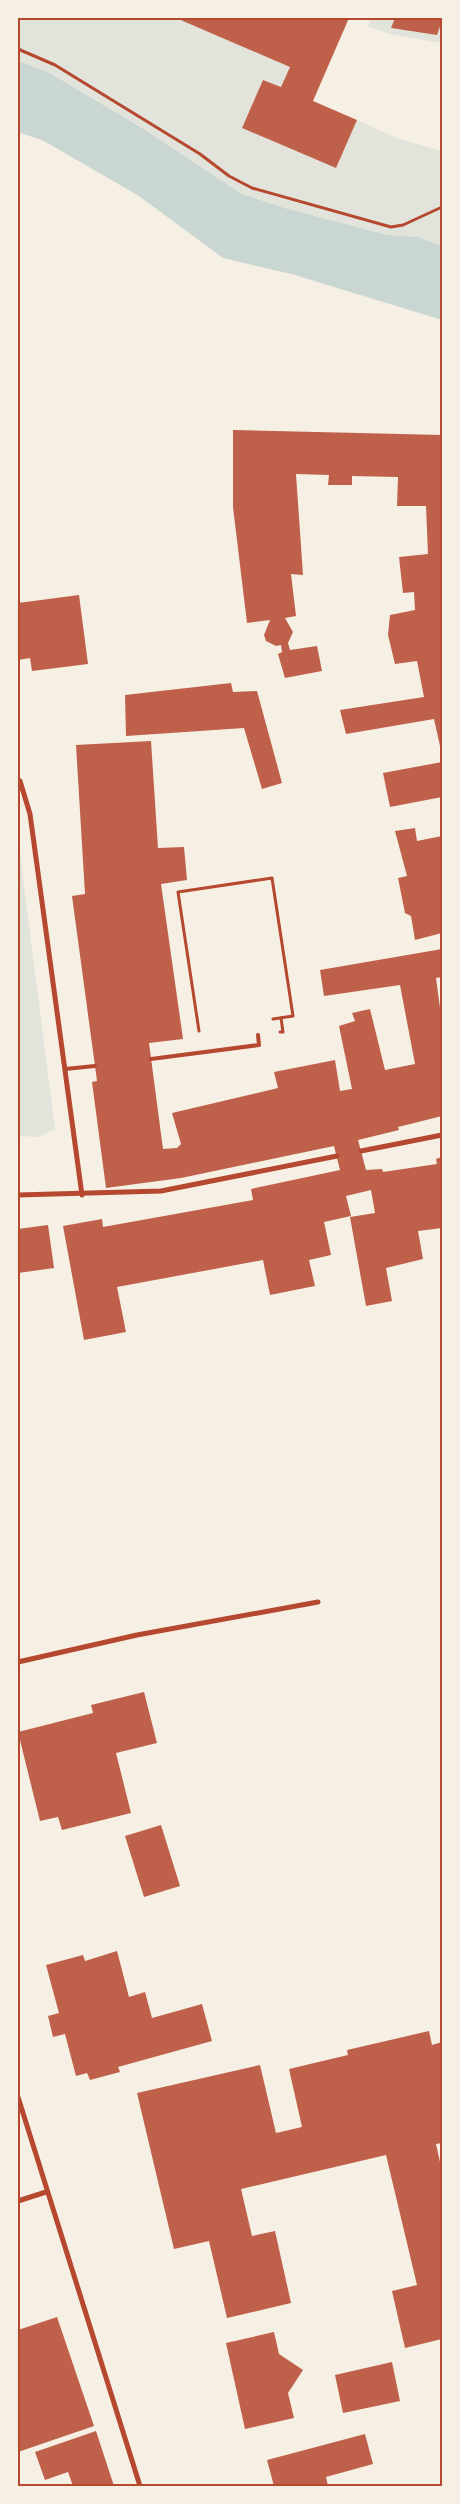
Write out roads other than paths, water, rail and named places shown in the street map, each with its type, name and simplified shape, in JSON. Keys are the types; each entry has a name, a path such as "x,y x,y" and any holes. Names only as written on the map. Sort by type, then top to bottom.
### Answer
{"street":[{"path":"18,780 20,780 30,814 82,1195"},
{"path":"361,1151 442,1135"},
{"path":"18,1190 31,1193 82,1195 161,1191 337,1156"},
{"path":"18,1195 31,1193"},
{"path":"18,1662 137,1635 318,1602"},
{"path":"18,2097 46,2192 140,2486"},
{"path":"18,2201 46,2192"}],"lane":[{"path":"151,1059 259,1045 258,1036"},
{"path":"65,1069 95,1066"}]}
